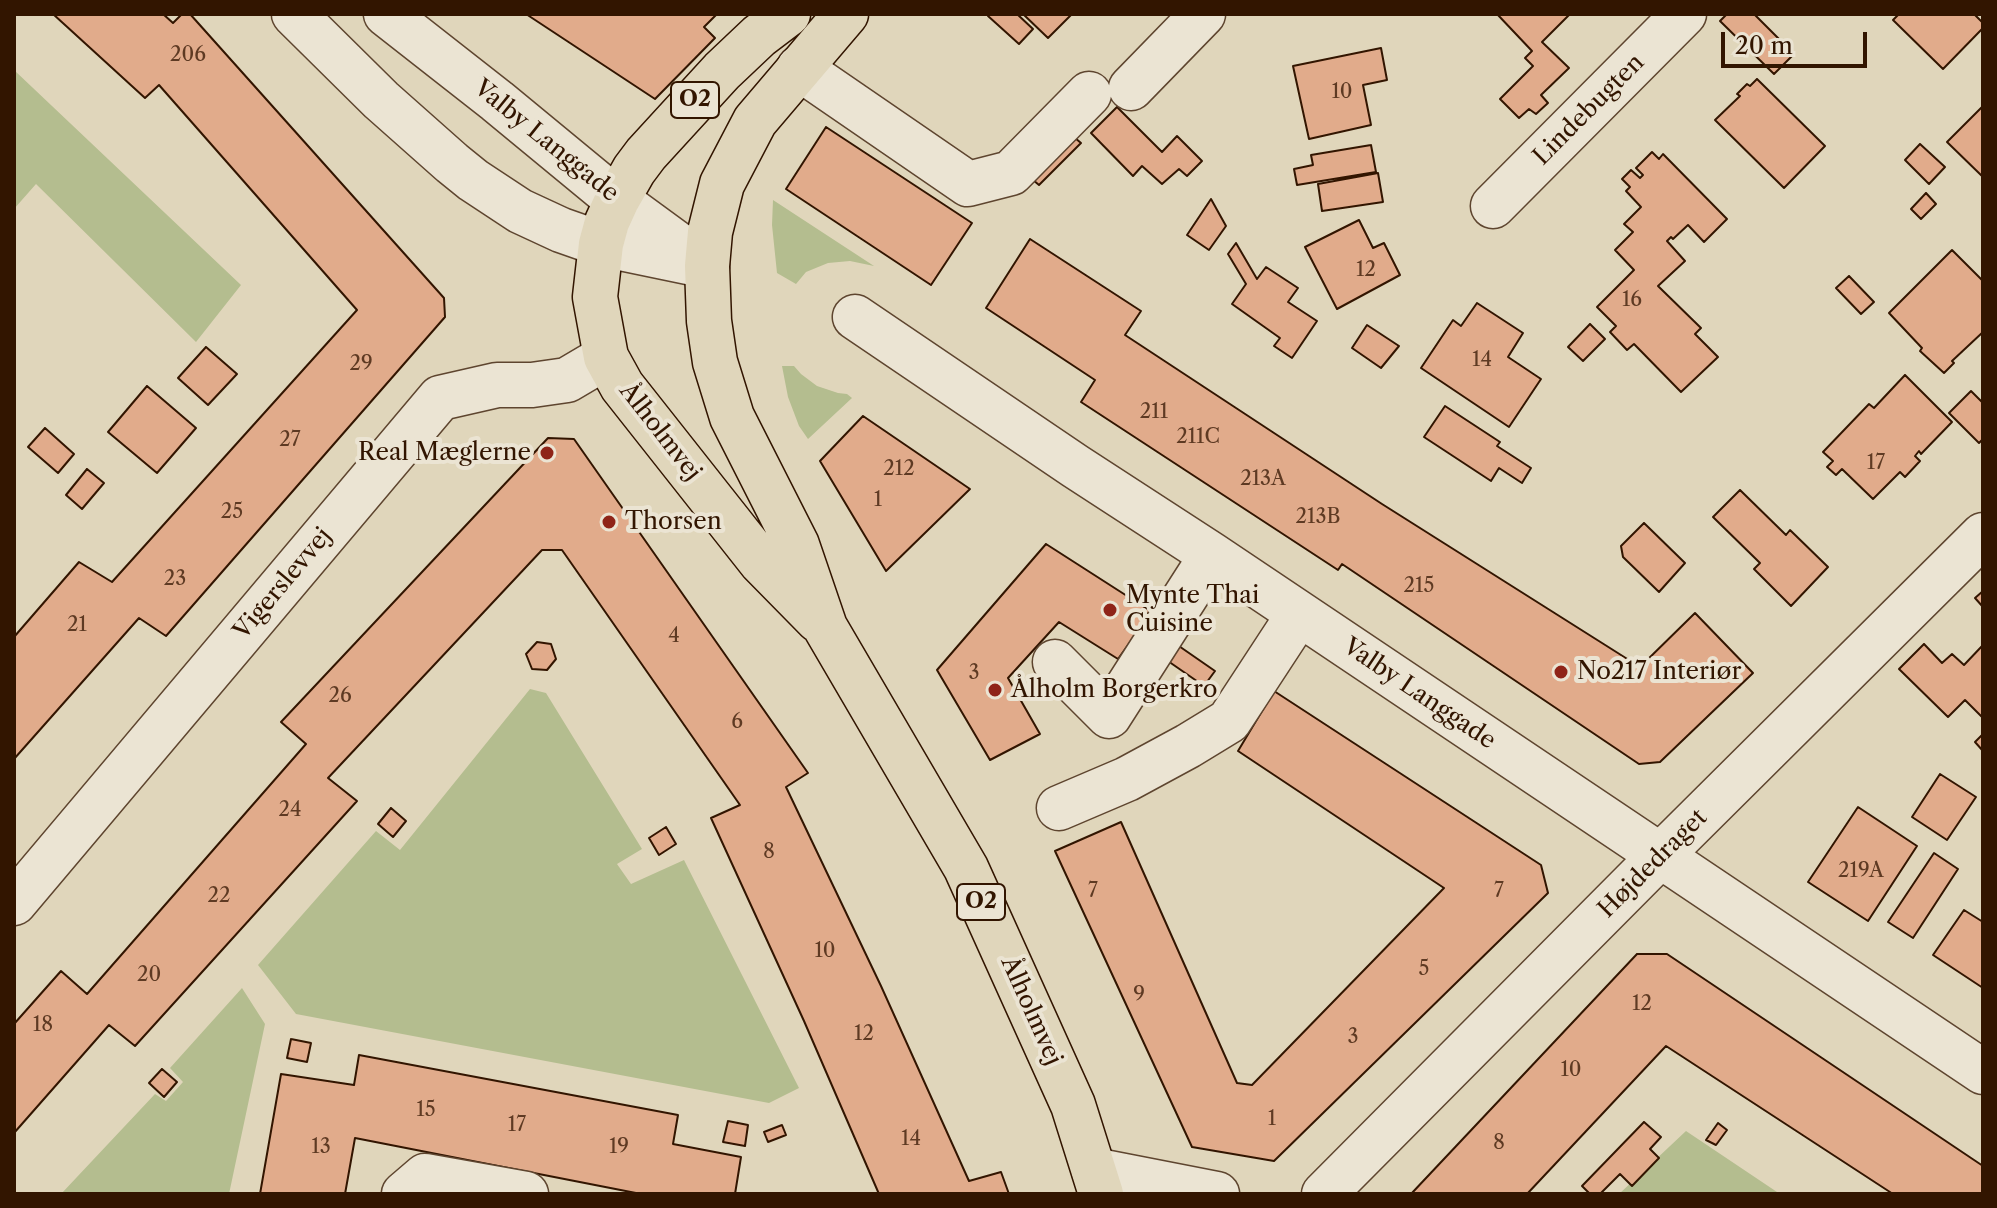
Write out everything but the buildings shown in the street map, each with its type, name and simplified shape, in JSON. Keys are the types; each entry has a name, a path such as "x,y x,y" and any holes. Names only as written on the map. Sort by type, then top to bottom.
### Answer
{"main road":[{"name":"O2","path":"601,244 617,200 646,154 722,71 788,14"},
{"name":"O2","path":"707,266 710,232 722,184 732,162 755,121 846,14"},
{"name":"Ålholmvej","path":"601,244 595,297 606,357 622,386 761,562 825,627"},
{"name":"Ålholmvej","path":"707,266 713,350 732,417 797,545 825,627 966,868 1073,1105 1098,1182"}],"street":[{"name":"Valby Langgade","path":"294,14 381,100 473,180 520,211 601,244 707,266"},
{"name":"Valby Langgade","path":"386,14 617,200 707,266"},
{"path":"799,68 968,184 1011,173 1203,14"},
{"name":"Lindebugten","path":"1493,206 1684,14"},
{"name":"Valby Langgade","path":"855,317 1983,1072"},
{"name":"Vigerslevvej","path":"14,903 440,398 497,385 532,385 567,380 606,357"},
{"name":"Højdedraget","path":"1324,1194 1983,535"},
{"path":"1055,662 1109,716 1212,555"},
{"path":"1059,808 1127,779 1229,721 1299,614"},
{"path":"404,1194 425,1176 526,1194"},
{"path":"1098,1182 1217,1194"}],"green space":[{"path":"14,70 241,285 196,342 36,184 14,209"},
{"path":"773,200 874,266 850,261 828,263 806,272 796,284 777,273"},
{"path":"782,366 794,366 817,386 852,398 808,439 799,426 788,397"},
{"path":"530,689 546,693 642,849 617,864 631,884 684,860 799,1088 769,1103 296,1014 258,965 376,831 400,850"},
{"path":"242,988 265,1024 229,1194 61,1194 155,1094 166,1101 183,1082 170,1068"},
{"path":"1686,1131 1780,1194 1619,1194"}],"place":[{"name":"Real Mæglerne","path":"547,453"},
{"name":"Thorsen","path":"609,522"},
{"name":"Mynte Thai Cuisine","path":"1110,610"},
{"name":"No217 Interiør","path":"1561,672"},
{"name":"Ålholm Borgerkro","path":"995,690"}]}
